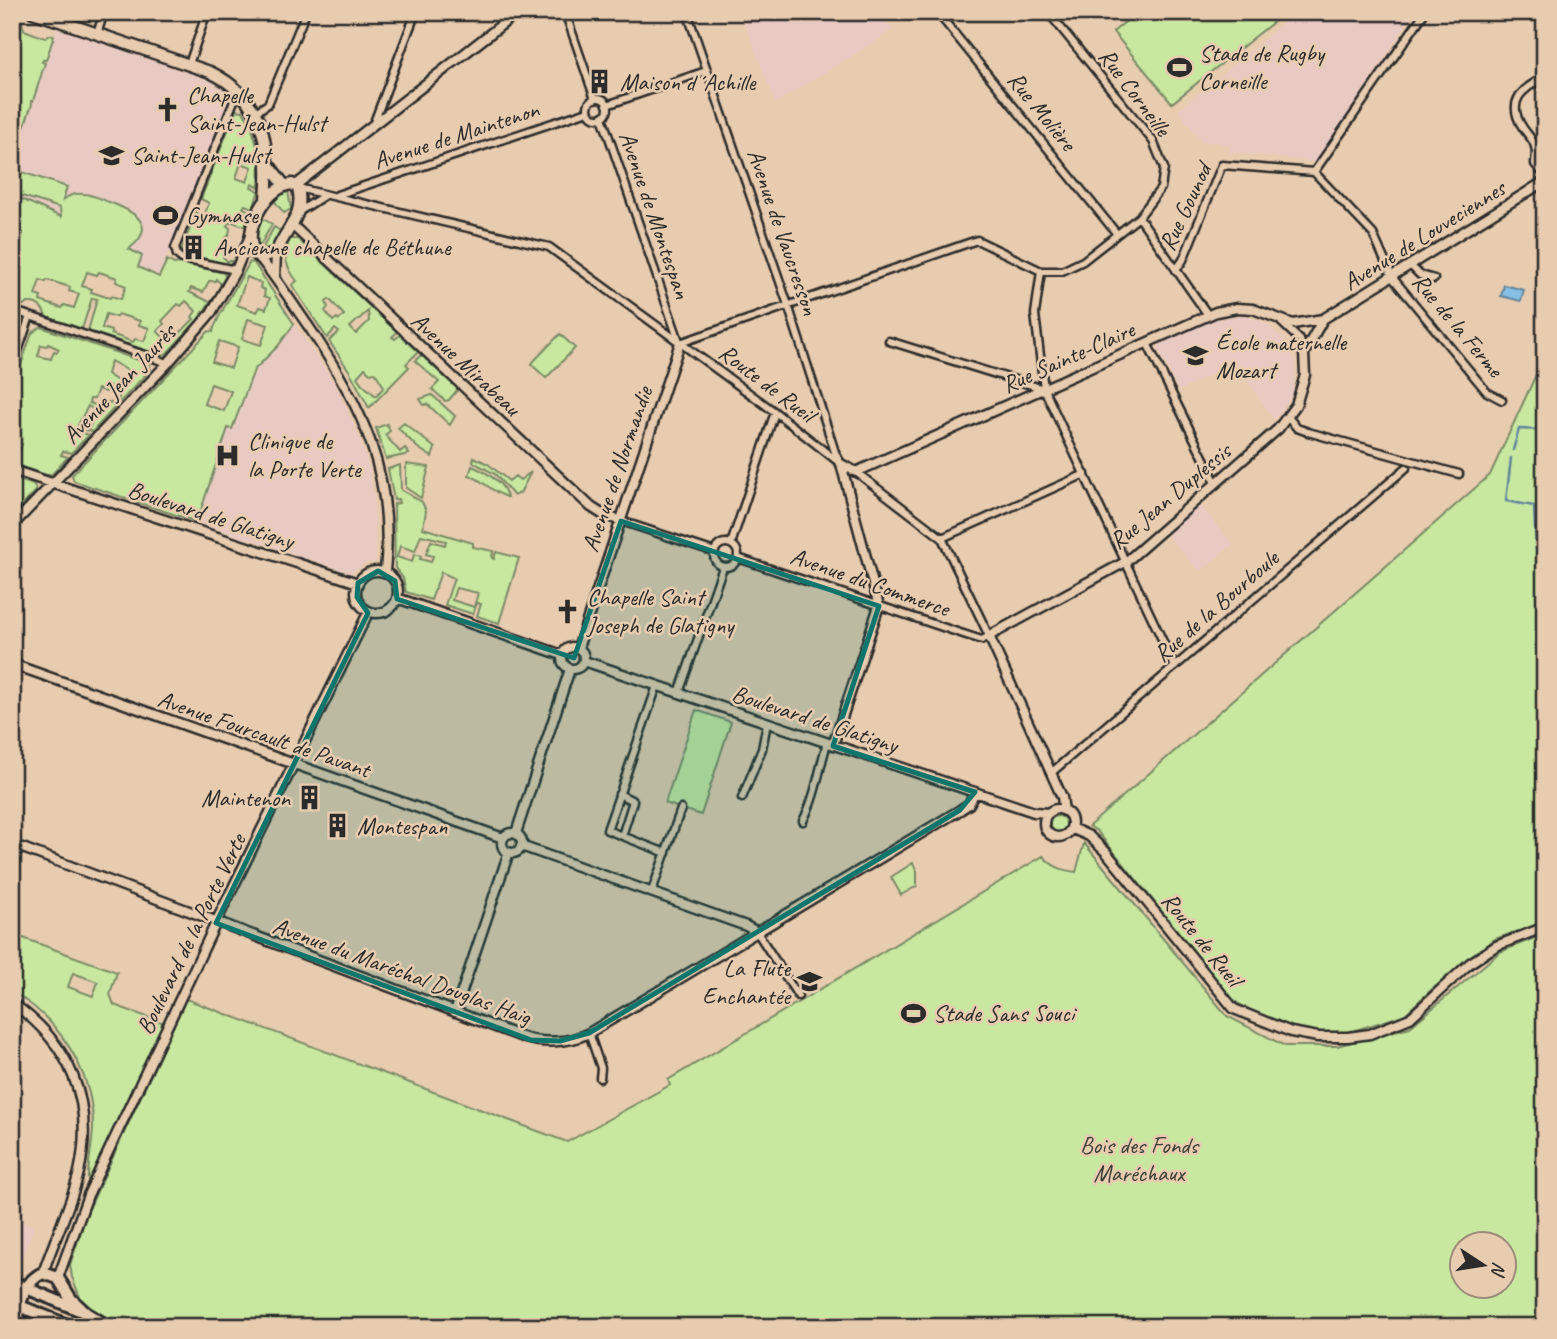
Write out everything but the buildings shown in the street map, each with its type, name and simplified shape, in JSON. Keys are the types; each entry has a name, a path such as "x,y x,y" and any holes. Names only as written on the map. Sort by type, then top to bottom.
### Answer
{"main road":[{"path":"33,12 189,64 220,77 237,91 254,113 265,139 269,165 266,199 251,234 251,243 257,255 276,253 300,211 297,186 284,185 266,199"},
{"path":"269,165 284,185"},
{"path":"24,1327 18,1317 16,1304 32,1279 43,1273 58,1278 66,1299 55,1323"},
{"path":"12,1282 66,1299 109,1327"},
{"path":"16,1304 55,1323 72,1327"}],"street":[{"path":"97,34 104,12"},
{"path":"189,64 207,12"},
{"path":"254,113 268,104 306,12"},
{"path":"373,126 416,12"},
{"path":"297,186 518,12"},
{"path":"565,12 595,99"},
{"name":"Avenue de Vaucresson","path":"687,12 788,305 835,452 848,469"},
{"name":"Rue Molière","path":"937,12 1117,234"},
{"name":"Rue Corneille","path":"1041,271 1062,271 1083,261 1139,217 1161,188 1164,168 1153,141 1048,12"},
{"path":"1314,172 1425,12"},
{"path":"607,105 706,71"},
{"path":"1545,77 1521,94 1516,104 1516,114 1535,147 1535,164 1545,179"},
{"path":"236,270 182,259 175,248 237,91"},
{"path":"595,99 603,100 607,105 607,111 602,117 593,117 589,111 590,102 595,99"},
{"name":"Avenue de Maintenon","path":"335,196 589,111"},
{"name":"Avenue de Montespan","path":"602,117 680,343"},
{"name":"Rue Gounod","path":"1176,270 1183,260 1222,165 1314,172"},
{"name":"Rue de la Ferme","path":"1314,172 1373,234 1392,277 1488,392 1502,400"},
{"name":"Avenue de Louveciennes","path":"1276,318 1293,324 1323,320 1545,179"},
{"name":"Route de Rueil","path":"297,186 325,195 545,246 775,412 942,538 1051,773 1064,811"},
{"path":"300,211 325,195"},
{"path":"1139,217 1208,314"},
{"name":"Avenue Mirabeau","path":"291,224 591,507 621,521"},
{"name":"Avenue Jean Jaurès","path":"12,526 211,313 236,270 251,234"},
{"path":"680,343 976,240 1041,271 1035,314 1044,389 1175,667"},
{"path":"275,277 276,253"},
{"path":"241,260 257,255 275,277 333,363 367,427 382,489 387,544 385,572"},
{"path":"1410,265 1420,275 1434,279"},
{"name":"Rue Sainte-Claire","path":"848,469 1044,389 1208,314 1226,309 1244,308 1276,318 1300,340 1304,353"},
{"path":"12,310 167,363"},
{"path":"12,369 30,316"},
{"name":"Avenue de Louveciennes","path":"1304,353 1323,320"},
{"path":"889,341 1044,389"},
{"name":"Avenue de Normandie","path":"578,648 680,343"},
{"path":"1147,343 1216,483"},
{"name":"Rue Jean Duplessis","path":"989,636 1127,561 1264,442 1296,405 1305,375 1304,353"},
{"path":"731,544 775,412"},
{"path":"1288,417 1297,428 1308,432 1459,474"},
{"name":"Rue de la Bourboule","path":"1051,773 1406,468"},
{"path":"803,821 816,792 819,770 879,606 848,469"},
{"name":"Boulevard de Glatigny","path":"12,470 358,583"},
{"path":"942,538 1085,474"},
{"path":"621,521 715,552"},
{"path":"715,552 720,546 731,544"},
{"path":"715,552 717,562 723,567 730,566 738,558 737,551 731,544"},
{"name":"Avenue du Commerce","path":"738,558 982,640 989,636"},
{"path":"679,693 723,567"},
{"path":"385,572 397,585 397,598 383,611 369,611 357,597 358,583 365,574 385,572"},
{"path":"397,598 562,655"},
{"name":"Boulevard de la Porte Verte","path":"58,1278 88,1195 216,923 369,611"},
{"path":"578,648 583,652 584,661 580,667 570,669 562,662 562,655 567,649 578,648"},
{"name":"Boulevard de Glatigny","path":"584,661 1034,812 1051,812"},
{"name":"Avenue Fourcault de Pavant","path":"12,664 503,838"},
{"path":"516,833 570,669"},
{"path":"657,686 607,830 666,853"},
{"path":"741,798 762,749 767,723"},
{"name":"Avenue du Maréchal Douglas Haig","path":"12,844 531,1040 560,1041 589,1032 757,932 970,804 975,792"},
{"path":"1051,812 1064,811 1071,818 1071,828 1065,835 1055,837 1048,833 1044,823 1059,793"},
{"path":"619,794 633,801 622,836"},
{"path":"652,891 681,809"},
{"name":"Boulevard de Glatigny","path":"1034,812 1044,823"},
{"name":"Route de Rueil","path":"1071,828 1089,836 1106,852 1234,1009 1291,1032 1318,1037 1348,1037 1370,1034 1391,1026 1410,1018 1470,963 1496,946 1545,927"},
{"path":"507,833 516,833 521,839 521,846 515,852 509,852 502,846 503,838 507,833"},
{"path":"521,846 746,926 757,932 798,996"},
{"path":"455,1012 509,852"},
{"path":"12,1003 38,1022 59,1048 72,1071 83,1111 85,1130 79,1173 43,1273"},
{"path":"589,1032 601,1068 600,1077"}],"highlighted area":[{"path":"621,521 879,606 833,746 975,792 960,810 589,1033 560,1041 531,1040 216,923 368,613 357,597 358,583 378,571 395,581 397,599 574,658"}],"shaded area":[{"path":"740,12 879,12 893,30 776,103"},
{"path":"1290,12 1415,12 1316,162 1230,152 1230,145 1202,141 1178,111 1274,31"},
{"name":"Saint-Jean-Hulst","path":"57,28 209,80 228,93 229,100 172,249 167,253 160,277 12,206 21,176 12,172 12,162"},
{"path":"1244,315 1267,324 1276,332 1284,340 1296,363 1293,391 1274,420 1235,363 1178,391 1158,349 1160,344 1207,323"},
{"name":"Clinique de la Porte Verte","path":"294,324 336,385 360,439 370,471 374,500 376,562 368,562 351,573 74,481 72,475 159,383 232,429 254,370 278,346"},
{"path":"1200,506 1233,544 1200,572 1167,535"},
{"path":"12,1219 34,1226 22,1258 12,1260"}],"green space":[{"name":"Stade de Rugby Corneille","path":"1137,12 1286,12 1172,103 1113,32"},
{"path":"14,19 22,22 24,30 45,38 54,36 46,60 42,62 45,63 12,162 12,60 16,54 12,52 12,48 17,45 20,33 12,30"},
{"path":"236,110 243,111 251,125 260,156 253,154 251,157 260,161 259,187 252,184 251,187 259,191 253,208 245,205 243,208 251,212 246,227 230,221 227,226 230,228 225,239 223,257 227,261 233,261 229,265 181,252 196,213 204,216 209,203 201,199","holes":["241,163 252,167 247,182 236,178"]},
{"path":"12,172 21,175 22,172 67,187 63,200 75,194 90,195 134,214 143,226 138,240 129,249 142,256 138,267 159,277 167,260 174,264 224,273 225,277 221,284 216,279 209,281 203,292 191,288 189,292 210,302 197,321 166,354 161,355 88,331 97,299 92,298 82,329 46,317 42,308 36,304 28,303 19,307 12,305 12,259 17,259 23,233 12,229","holes":["16,194 60,208 61,217 15,196","87,272 97,275 99,272 117,278 116,282 126,286 121,299 91,292 92,289 82,286","40,280 70,287 69,291 79,294 74,308 64,305 62,308 40,301 41,297 35,295","186,301 196,311 192,317 194,319 177,336 175,334 167,341 157,331 164,324 162,321 178,304 181,306","106,314 116,317 118,314 140,321 139,325 149,328 144,341 135,339 133,342 111,334 111,331 102,328"]},
{"path":"285,190 288,191 291,209 284,213 272,198"},
{"path":"260,217 272,224 257,251 254,238"},
{"path":"274,227 282,232 271,252 260,253"},
{"path":"290,239 298,239 397,332 392,337 395,339 400,335 418,352 406,364 409,367 369,408 350,372 329,341 339,332 335,329 327,338 292,285 297,281 286,261","holes":["329,299 344,315 339,320 337,318 333,321 325,311","368,311 369,321 356,334 350,327","365,368 370,373 375,372 384,387 376,396 357,377"]},
{"path":"250,262 254,263 294,324 278,346 254,370 232,429 228,428 197,522 74,481 72,475 209,331 213,332","holes":["247,277 261,283 260,288 265,290 264,296 270,298 266,309 260,307 257,312 237,305","248,319 268,325 261,345 242,339","219,341 238,347 231,368 212,362","211,384 231,391 224,411 204,404"]},
{"path":"41,327 150,364 150,370 120,402 121,390 109,386 106,392 98,389 89,403 105,409 108,402 117,405 92,432 83,429 82,433 89,435 71,453 63,451 61,455 68,457 52,474 47,475 12,464 12,454 18,456 22,444 18,442 19,438 12,436 12,391 32,333","holes":["48,344 59,349 54,351 51,359 38,356 41,345","111,361 127,370 126,381 116,380 107,374","88,406 96,411 89,429 78,425"]},
{"path":"560,334 575,348 546,378 531,364"},
{"path":"421,355 458,389 449,400 445,401 432,389 439,382 415,361"},
{"path":"1545,355 1545,922 1495,939 1404,1015 1336,1036 1288,1031 1234,1001 1097,831 1089,826 1490,475"},
{"path":"432,395 455,416 450,425 420,399"},
{"path":"404,423 435,448 432,457 418,448 398,428"},
{"path":"387,424 390,431 385,435 400,452 405,448 409,454 386,459 376,428"},
{"path":"474,457 488,464 509,481 515,476 520,480 531,472 520,493 514,496 495,474 473,462"},
{"path":"406,464 429,467 421,498 406,488"},
{"path":"400,465 401,490 422,502 426,511 423,528 473,543 473,547 493,551 494,559 496,552 519,558 499,623 477,616 481,604 477,603 473,614 445,605 454,578 441,572 431,600 406,592 403,578 395,568 394,504 399,503 398,499 394,500 388,469","holes":["421,535 446,541 445,545 431,541 426,554 433,556 431,562 414,554 412,562 397,557 400,546 415,551","456,588 478,593 474,607 452,600"]},
{"path":"472,466 498,482 507,497 469,475"},
{"path":"12,478 34,485 36,491 12,516"},
{"path":"696,710 731,722 701,815 665,803"},
{"path":"1055,816 1061,816 1066,824 1064,830 1055,832 1050,827 1050,821"},
{"name":"Bois des Fonds Maréchaux","path":"1084,843 1227,1016 1285,1046 1337,1046 1410,1027 1500,952 1545,934 1545,1327 122,1327 82,1302 70,1265 87,1213 186,999 567,1142 670,1085 668,1080 1043,856 1050,863 1076,872"},
{"path":"913,863 917,871 917,886 901,895 891,877"},
{"path":"12,934 117,972 110,994 114,1005 164,1023 88,1182 93,1122 91,1102 79,1064 44,1016 12,992","holes":["73,973 98,982 93,996 68,987"]},
{"path":"12,1310 22,1314 24,1311 49,1321 47,1324 55,1327 12,1327"}],"water":[{"path":"1504,285 1524,290 1521,301 1501,296"}],"waterway":[{"path":"1513,450 1519,429 1545,430"},
{"path":"1511,458 1506,501 1534,506 1536,548 1545,582"}],"place":[{"name":"Stade de Rugby Corneille","path":"1179,67"},
{"name":"Maison d´Achille","path":"600,82"},
{"name":"Chapelle Saint-Jean-Hulst","path":"167,109"},
{"name":"Saint-Jean-Hulst","path":"111,155"},
{"name":"Gymnase","path":"166,215"},
{"name":"Ancienne chapelle de Béthune","path":"194,247"},
{"name":"École maternelle Mozart","path":"1196,356"},
{"name":"Clinique de la Porte Verte","path":"228,455"},
{"name":"Chapelle Saint Joseph de Glatigny","path":"567,611"},
{"name":"Maintenon","path":"310,798"},
{"name":"Montespan","path":"337,826"},
{"name":"La Flute Enchantée","path":"810,982"},
{"name":"Stade Sans Souci","path":"913,1013"}]}
